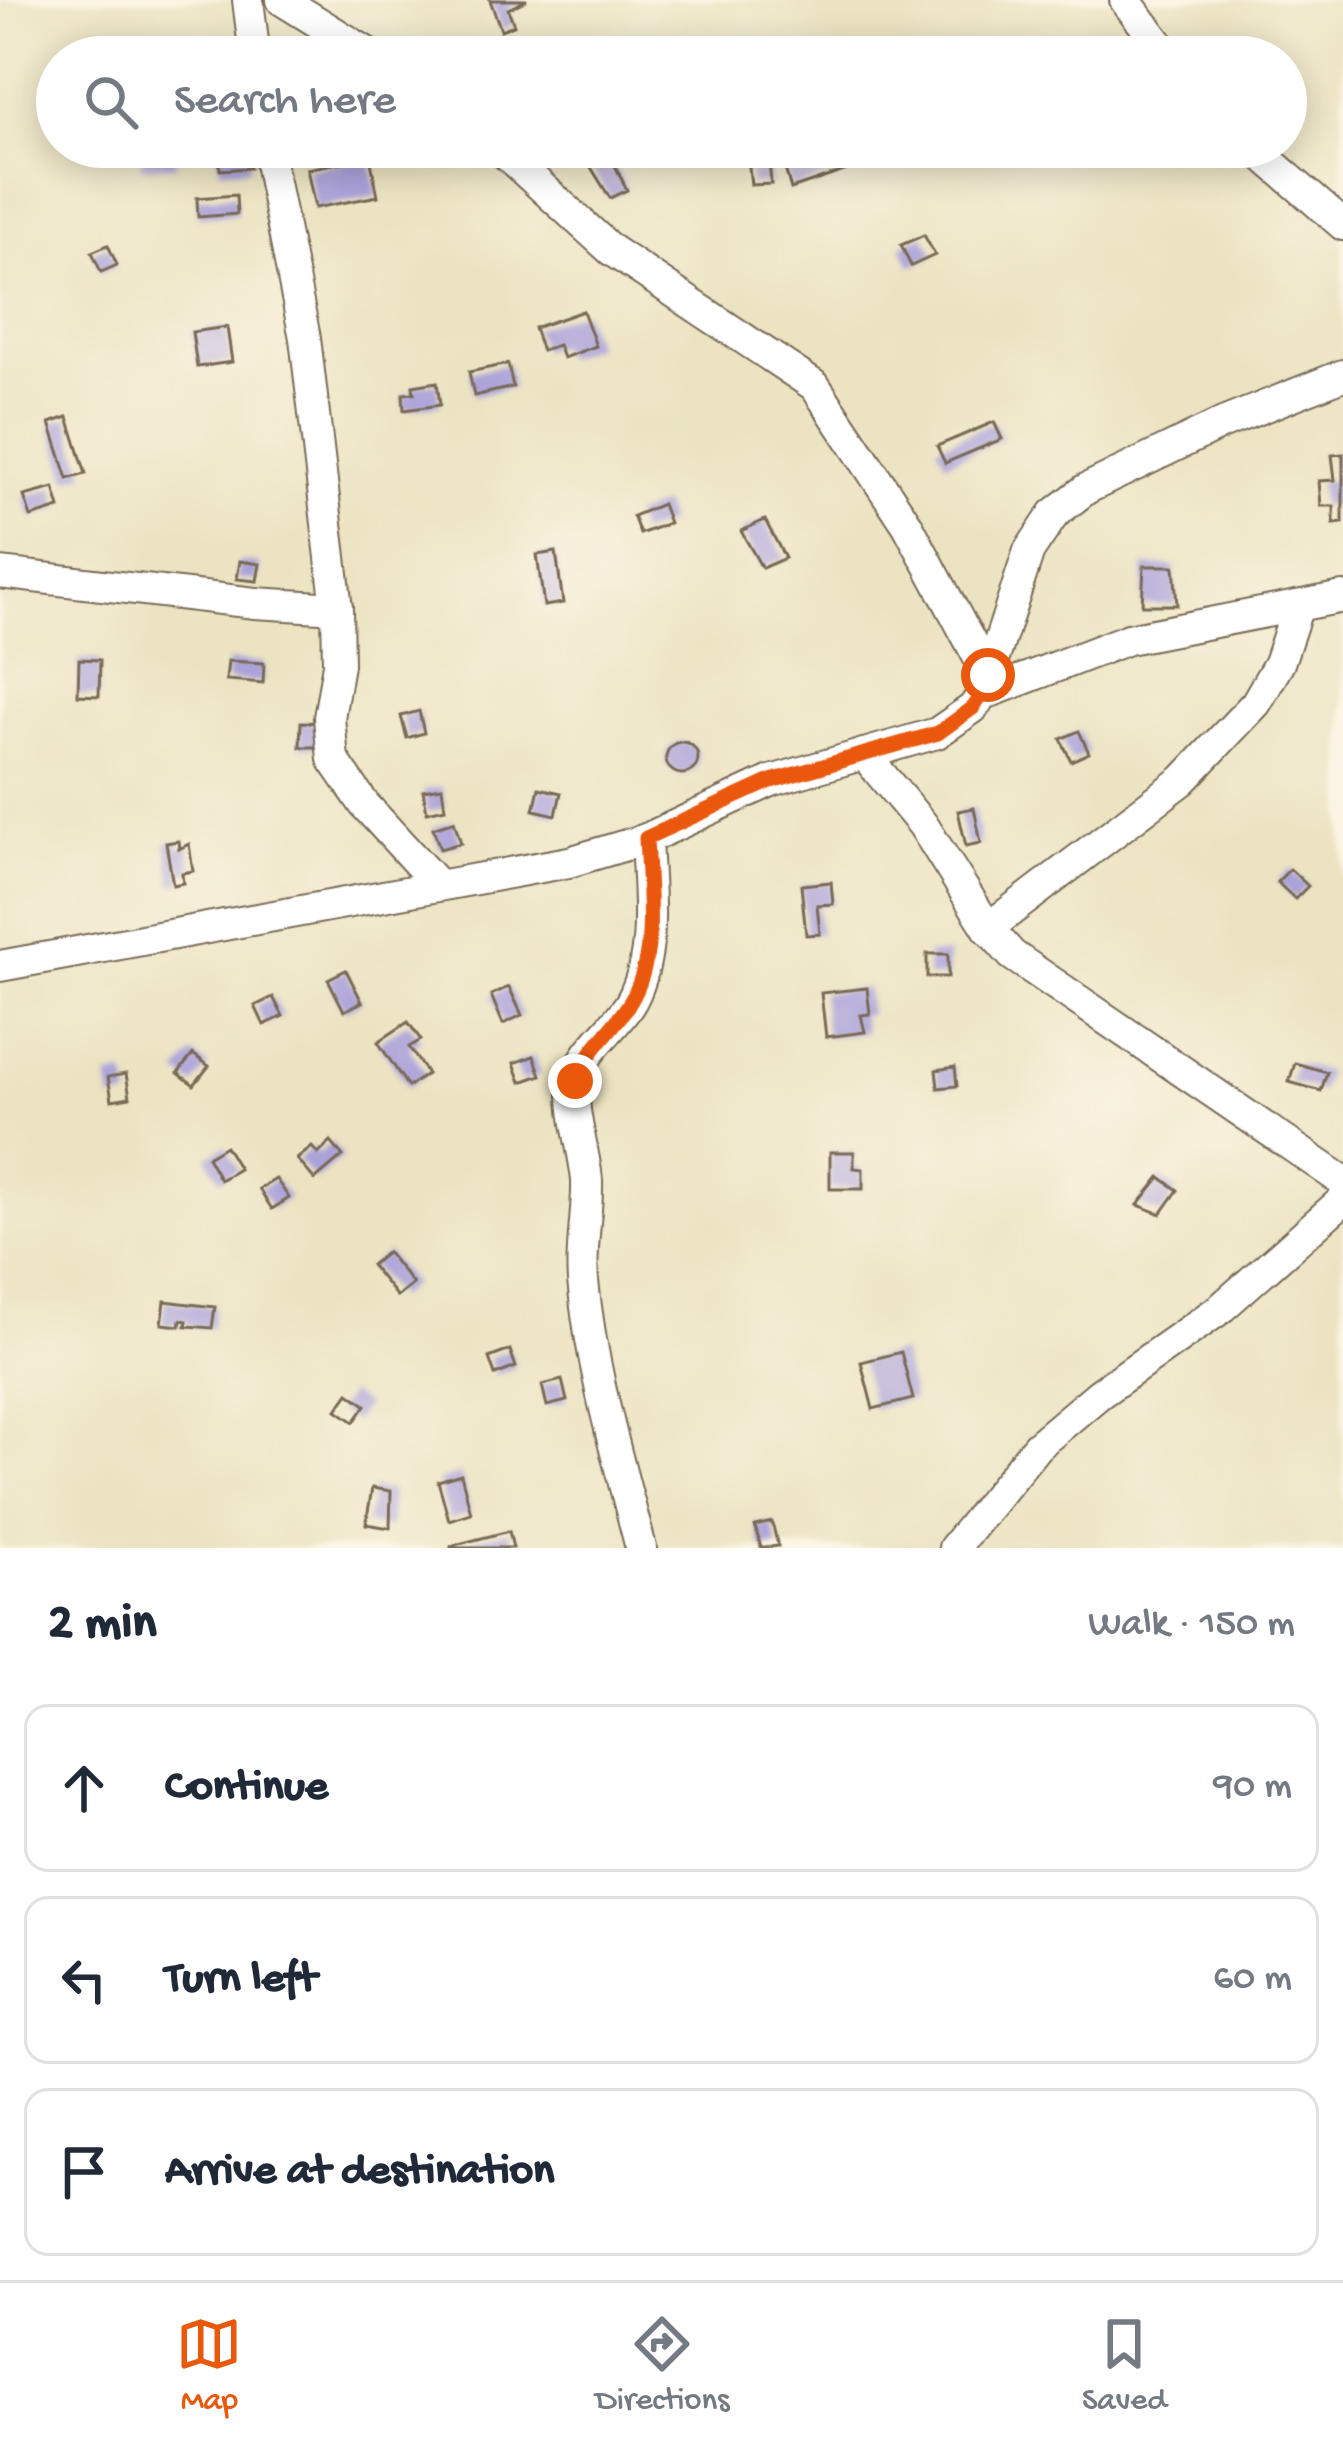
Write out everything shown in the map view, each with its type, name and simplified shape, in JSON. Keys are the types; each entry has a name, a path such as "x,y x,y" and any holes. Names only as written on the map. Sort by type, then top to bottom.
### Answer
{"street":[{"path":"248,0 252,36"},
{"path":"282,0 340,36"},
{"path":"1125,0 1153,36"},
{"path":"271,168 305,338 338,608 338,664 329,718 333,759 364,803 437,884"},
{"path":"521,168 610,250 815,386 907,524 985,685"},
{"path":"1277,168 1343,225"},
{"path":"0,966 568,862 646,838 771,781 938,733 973,708 1029,551 1054,514 1087,490 1222,423 1343,375"},
{"path":"0,573 338,608"},
{"path":"985,685 1128,639 1343,598"},
{"path":"988,928 1183,780 1256,704 1279,663 1298,606"},
{"path":"864,754 923,825 988,928 1012,955 1343,1181"},
{"path":"641,1548 596,1372 583,1276 587,1187 574,1087 586,1057 632,1000 645,961 650,927 646,838"},
{"path":"955,1548 1037,1446 1100,1394 1220,1309 1343,1200"}],"building":[{"path":"490,0 527,0 508,9 514,25 501,30"},
{"path":"372,168 378,196 315,208 307,169"},
{"path":"591,168 616,168 627,190 610,198"},
{"path":"749,168 770,168 771,184 751,185"},
{"path":"785,168 847,170 791,189"},
{"path":"236,195 237,214 198,217 197,198"},
{"path":"924,235 935,255 911,266 901,245"},
{"path":"108,245 117,265 101,272 92,252"},
{"path":"583,311 596,346 563,358 558,345 542,351 534,328"},
{"path":"227,327 232,362 197,367 192,332"},
{"path":"508,364 513,387 474,396 469,372"},
{"path":"437,382 440,405 404,410 403,394 414,393 413,386"},
{"path":"68,417 86,474 68,479 50,423"},
{"path":"994,422 1002,439 945,463 937,446"},
{"path":"1343,454 1343,523 1334,524 1334,506 1321,506 1319,481 1335,480 1332,455"},
{"path":"54,488 60,508 31,517 24,496"},
{"path":"662,504 669,523 640,534 633,516"},
{"path":"765,520 785,558 762,568 741,531"},
{"path":"556,552 563,603 544,606 537,555"},
{"path":"240,561 260,564 257,581 237,579"},
{"path":"1144,566 1174,566 1177,605 1142,605"},
{"path":"79,659 100,660 99,696 78,695"},
{"path":"228,661 264,663 263,683 226,680"},
{"path":"419,711 424,733 407,738 401,716"},
{"path":"301,722 324,723 322,747 300,747"},
{"path":"1079,731 1089,753 1071,761 1061,739"},
{"path":"682,742 694,746 698,758 694,770 682,774 670,770 666,758 670,746"},
{"path":"442,787 445,808 427,812 423,790"},
{"path":"539,788 561,793 556,815 534,810"},
{"path":"974,808 981,843 966,846 958,811"},
{"path":"454,821 461,843 440,849 433,828"},
{"path":"178,841 179,849 189,844 193,871 182,873 183,883 173,885 166,843"},
{"path":"1290,869 1308,886 1295,899 1277,882"},
{"path":"831,882 833,904 817,905 820,934 806,935 801,885"},
{"path":"927,954 948,954 948,977 927,977"},
{"path":"346,970 362,1002 344,1011 328,979"},
{"path":"509,987 522,1015 503,1024 491,995"},
{"path":"867,988 870,1014 861,1015 865,1032 826,1037 821,993"},
{"path":"273,997 283,1016 264,1025 255,1006"},
{"path":"408,1022 421,1040 409,1047 427,1074 408,1087 378,1042"},
{"path":"193,1054 209,1066 194,1085 178,1073"},
{"path":"534,1056 541,1075 521,1082 514,1063"},
{"path":"1295,1063 1327,1072 1321,1091 1289,1082"},
{"path":"955,1067 957,1086 938,1088 936,1070"},
{"path":"126,1074 130,1097 112,1100 108,1077"},
{"path":"331,1142 343,1156 315,1180 297,1159 312,1147 318,1154"},
{"path":"225,1146 239,1169 220,1180 207,1157"},
{"path":"830,1152 854,1152 854,1168 863,1169 863,1189 830,1189"},
{"path":"1160,1177 1178,1190 1161,1214 1138,1205"},
{"path":"276,1179 289,1198 272,1209 259,1189"},
{"path":"387,1252 413,1284 397,1297 371,1265"},
{"path":"165,1301 215,1307 212,1328 186,1326 187,1321 181,1320 180,1326 162,1324"},
{"path":"510,1350 516,1367 495,1375 489,1358"},
{"path":"901,1352 913,1399 873,1409 861,1362"},
{"path":"562,1380 567,1401 547,1406 542,1385"},
{"path":"349,1393 366,1405 354,1422 337,1410"},
{"path":"461,1474 471,1513 449,1520 438,1481"},
{"path":"372,1488 391,1491 390,1528 366,1524"},
{"path":"772,1522 778,1546 761,1548 755,1526"},
{"path":"509,1531 513,1548 451,1548 451,1546"}],"route":[{"path":"575,1081 586,1057 632,1000 645,961 650,927 646,838 771,781 938,733 973,708 988,675"}]}
